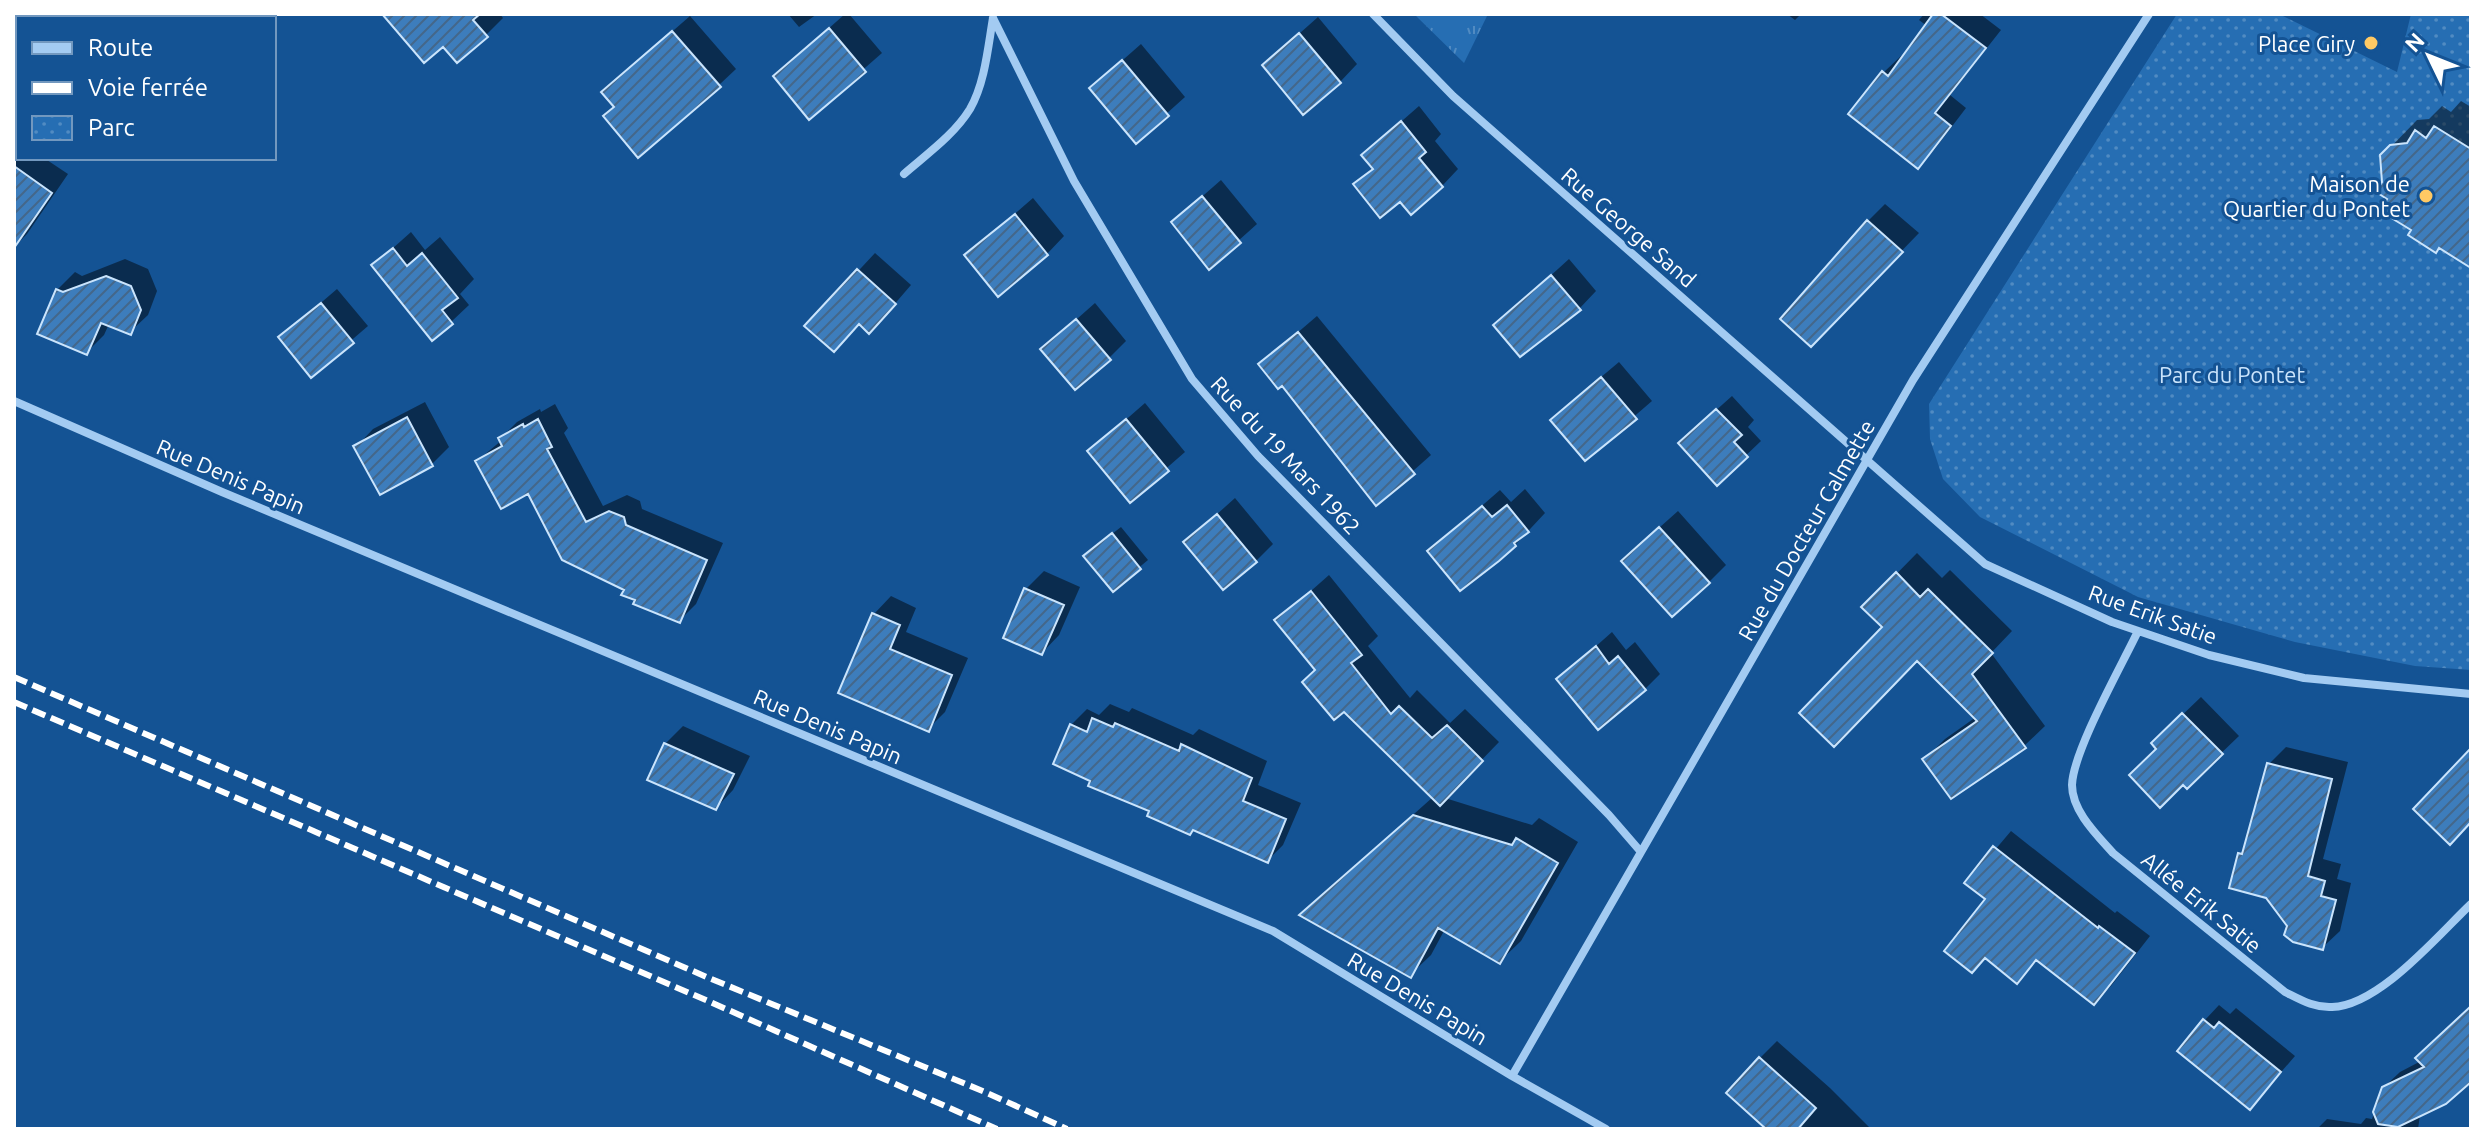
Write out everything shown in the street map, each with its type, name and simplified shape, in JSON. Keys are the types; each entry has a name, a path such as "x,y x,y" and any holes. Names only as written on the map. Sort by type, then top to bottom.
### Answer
{"street":[{"name":"Rue George Sand","path":"1373,14 1453,96 1867,460"},
{"name":"Rue du Docteur Calmette","path":"1512,1076 1913,380 2149,14"},
{"path":"904,174 950,135 971,108 985,66 994,16"},
{"name":"Rue du 19 Mars 1962","path":"994,16 1074,181 1192,379 1258,456 1609,815 1641,852"},
{"name":"Rue Denis Papin","path":"14,401 236,499 1273,931 1512,1076 1606,1129"},
{"name":"Rue Erik Satie","path":"1867,460 1985,564 2138,631 2209,655 2304,678 2471,694"},
{"name":"Allée Erik Satie","path":"2138,631 2082,748 2072,785 2084,816 2113,853 2285,992 2310,1005 2334,1008 2362,1001 2383,987 2471,904"}],"green space":[{"path":"1414,14 1488,14 1464,63"},
{"name":"Parc du Pontet","path":"2177,14 2279,14 2397,72 2411,14 2471,14 2471,670 2415,666 2295,642 2138,597 1980,517 1943,479 1930,439 1929,404"}],"building":[{"path":"382,14 480,14 473,20 488,37 457,63 443,47 424,63"},
{"path":"1933,14 1941,14 1986,48 1935,113 1951,126 1918,169 1848,114 1882,71 1888,76"},
{"path":"829,28 866,72 809,120 773,76"},
{"path":"672,31 721,87 638,158 603,116 614,107 601,92"},
{"path":"1299,33 1341,83 1303,115 1262,65"},
{"path":"1122,60 1169,116 1136,144 1089,88"},
{"path":"1401,121 1426,152 1419,158 1443,187 1411,215 1400,202 1380,218 1353,184 1373,169 1361,155"},
{"name":"Maison de Quartier du Pontet","path":"2434,126 2471,149 2471,268 2439,248 2436,253 2408,235 2411,230 2380,211 2387,199 2376,192 2382,182 2380,155 2390,145 2407,143 2415,130 2426,138"},
{"path":"14,166 52,193 14,248"},
{"path":"1202,196 1241,243 1209,270 1171,222"},
{"path":"1015,214 1048,255 998,297 964,255"},
{"path":"1867,220 1903,252 1811,347 1780,319"},
{"path":"393,248 407,266 422,253 458,298 442,310 453,324 432,341 371,265"},
{"path":"857,269 896,304 869,334 859,324 834,352 804,326"},
{"path":"1551,275 1581,310 1520,357 1493,325"},
{"path":"106,276 131,286 141,310 131,335 101,323 87,355 37,334 56,289 63,292"},
{"path":"321,303 354,343 311,378 278,337"},
{"path":"1076,319 1111,360 1075,390 1040,349"},
{"path":"1298,332 1415,474 1376,506 1282,386 1278,389 1258,364"},
{"path":"1601,377 1637,419 1585,461 1550,420"},
{"path":"1716,409 1742,435 1734,442 1748,457 1717,486 1678,443"},
{"path":"407,417 433,466 380,495 353,446"},
{"path":"538,419 552,447 547,449 586,522 609,511 624,517 626,525 707,560 680,623 633,604 635,600 621,595 624,590 562,560 528,494 501,509 475,461 502,446 498,438"},
{"path":"1126,419 1169,471 1130,503 1087,451"},
{"path":"1507,505 1529,532 1514,543 1516,546 1499,561 1460,591 1427,551 1482,506 1492,517"},
{"path":"1217,514 1257,562 1223,590 1183,542"},
{"path":"1659,527 1710,583 1672,617 1621,561"},
{"path":"1112,533 1141,569 1113,592 1083,556"},
{"path":"1896,572 1920,597 1928,589 1993,653 1972,674 2026,748 1951,799 1922,759 1977,721 1917,661 1834,747 1799,713 1882,627 1861,607"},
{"path":"1024,588 1064,605 1042,655 1003,638"},
{"path":"1311,591 1362,655 1351,663 1391,714 1399,706 1432,738 1447,725 1483,761 1440,806 1344,712 1334,720 1302,682 1315,670 1274,620"},
{"path":"872,613 900,625 890,649 952,675 929,732 838,693"},
{"path":"1596,646 1609,664 1618,656 1646,690 1598,730 1556,679"},
{"path":"2182,713 2223,754 2187,789 2183,785 2160,808 2129,775 2156,749 2151,743"},
{"path":"1092,718 1113,727 1115,723 1179,751 1181,744 1252,778 1243,801 1286,819 1268,863 1193,830 1190,835 1147,816 1149,811 1088,786 1090,781 1053,764 1070,724 1087,732"},
{"path":"664,743 734,774 716,810 647,780"},
{"path":"2471,748 2471,822 2450,845 2413,809"},
{"path":"2267,763 2332,779 2308,876 2325,881 2321,896 2336,900 2323,950 2293,942 2284,935 2287,926 2266,898 2229,888 2238,853 2242,854"},
{"path":"1413,815 1512,845 1516,838 1558,863 1500,964 1438,928 1411,978 1299,915"},
{"path":"1993,846 2135,953 2094,1005 2036,960 2017,984 1985,958 1972,973 1944,951 1985,899 1964,883"},
{"path":"2471,1006 2471,1082 2446,1104 2398,1127 2378,1124 2373,1112 2382,1087 2424,1067 2415,1058"},
{"path":"2203,1019 2214,1028 2219,1022 2281,1072 2250,1110 2177,1051"},
{"path":"1759,1057 1816,1108 1798,1129 1766,1129 1726,1093"}],"railway":[{"path":"14,677 709,978 1067,1129"},
{"path":"14,702 997,1129"}],"place":[{"name":"Place Giry","path":"2371,43"},
{"name":"Maison de Quartier du Pontet","path":"2426,196"}]}
